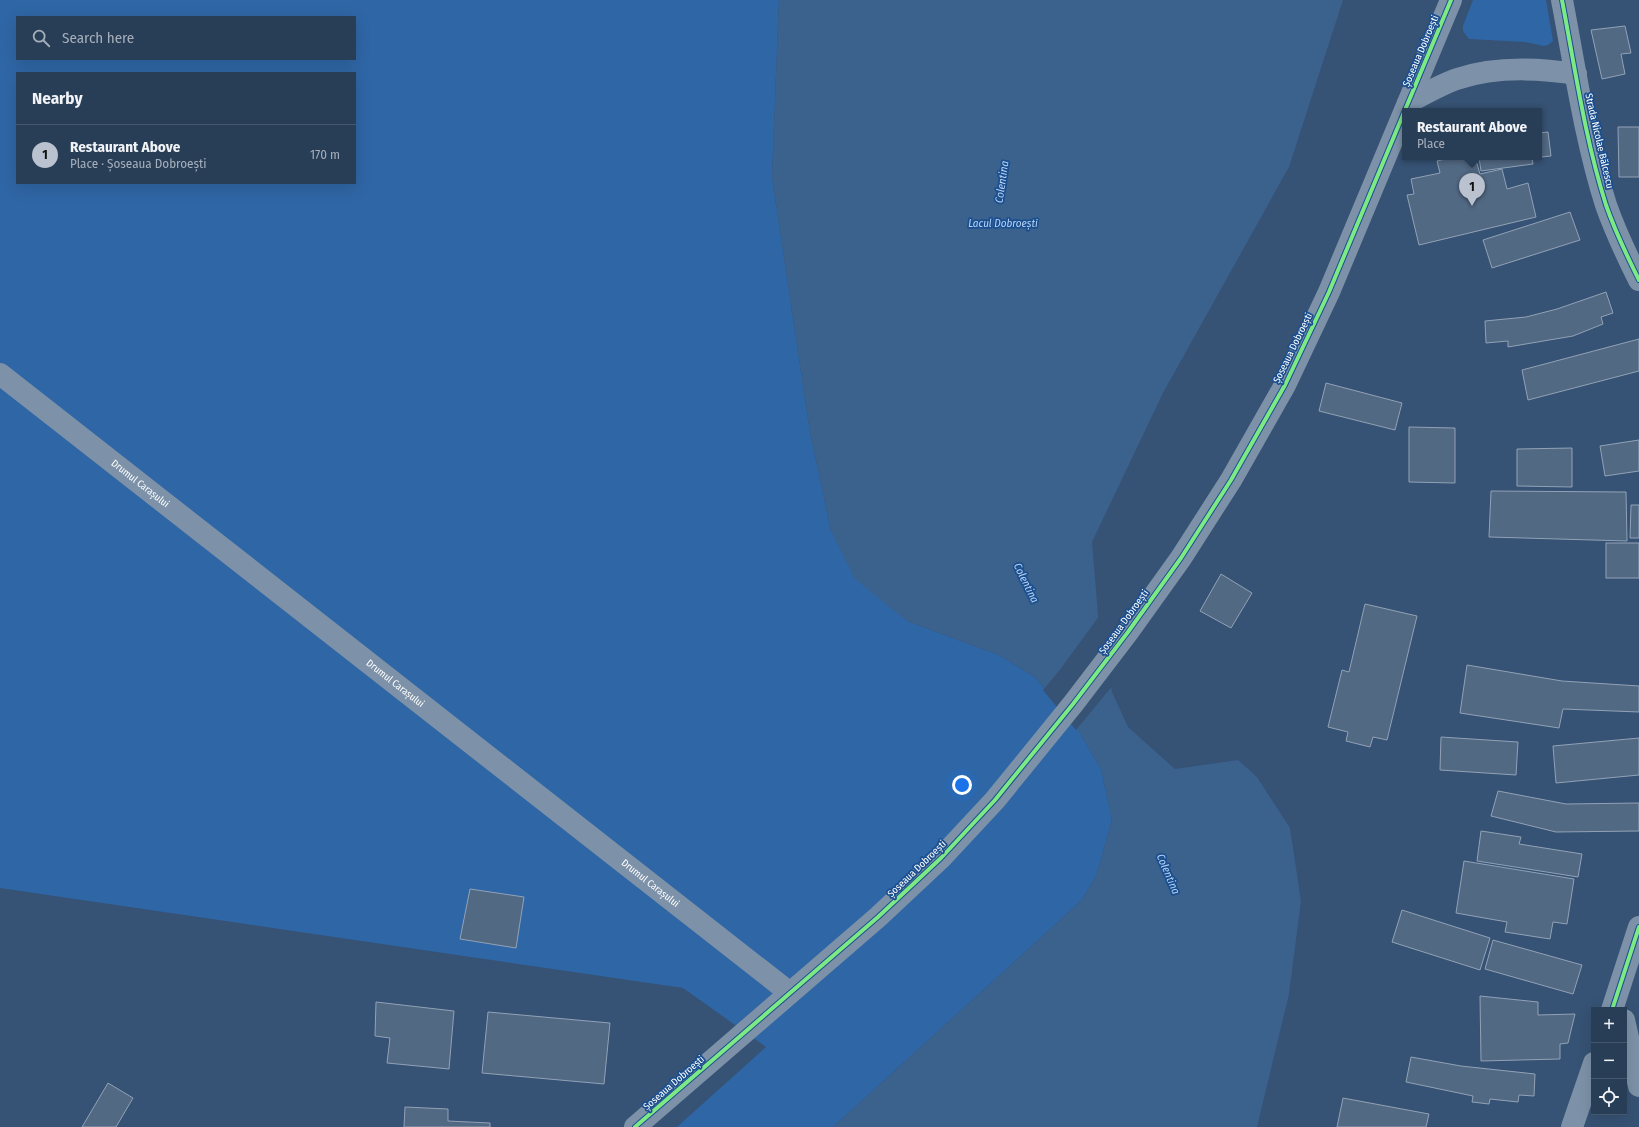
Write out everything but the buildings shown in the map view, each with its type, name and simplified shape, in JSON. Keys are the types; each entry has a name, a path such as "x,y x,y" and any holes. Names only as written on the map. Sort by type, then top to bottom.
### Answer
{"street":[{"name":"Șoseaua Dobroești","path":"1406,108 1451,0"},
{"name":"Strada Nicolae Bălcescu","path":"1562,0 1589,138 1606,205 1619,238 1639,280"},
{"name":"Șoseaua Dobroești","path":"1408,103 1432,89 1459,78 1487,72 1523,69 1576,74"},
{"name":"Șoseaua Dobroești","path":"635,1127 878,917 940,858 994,800 1073,704 1128,632 1181,558 1231,480 1284,385 1329,292 1402,117"},
{"name":"Drumul Carașului","path":"0,374 790,993"},
{"path":"1617,1004 1639,927"},
{"path":"1627,1033 1639,1086"},
{"path":"1572,1127 1591,1072"}],"shaded area":[{"path":"0,0 779,0 772,177 810,432 831,531 907,621 999,655 1035,677 1077,728 1101,769 1112,820 1096,876 1081,901 833,1127 677,1127 766,1047 683,988 0,888"},
{"path":"1473,0 1546,0 1553,41 1544,46 1525,42 1469,39 1463,31 1463,26"}],"water":[{"name":"Lacul Dobroești","path":"779,0 1343,0 1289,167 1163,393 1092,542 1099,627 1112,692 1128,727 1175,769 1238,760 1257,777 1290,828 1301,901 1289,994 1257,1127 833,1127 1081,901 1096,876 1112,820 1101,769 1077,728 1035,677 999,655 907,621 855,579 831,531 810,432 772,177"}],"pier":[{"path":"1100,615 1101,627 1113,685 1076,730 1043,690 1059,671"}],"cycle path":[{"path":"1406,108 1451,0"},
{"path":"1562,0 1592,155 1613,224 1639,280"},
{"path":"635,1127 878,917 941,858 995,800 1073,704 1128,632 1181,558 1231,480 1285,385 1329,292 1402,117"},
{"path":"1613,1007 1639,927"}],"place":[{"name":"Restaurant Above","path":"1472,206"}],"water label":[{"name":"Colentina","path":"1002,182"},
{"name":"Colentina","path":"1026,583"},
{"name":"Colentina","path":"1168,874"}]}
